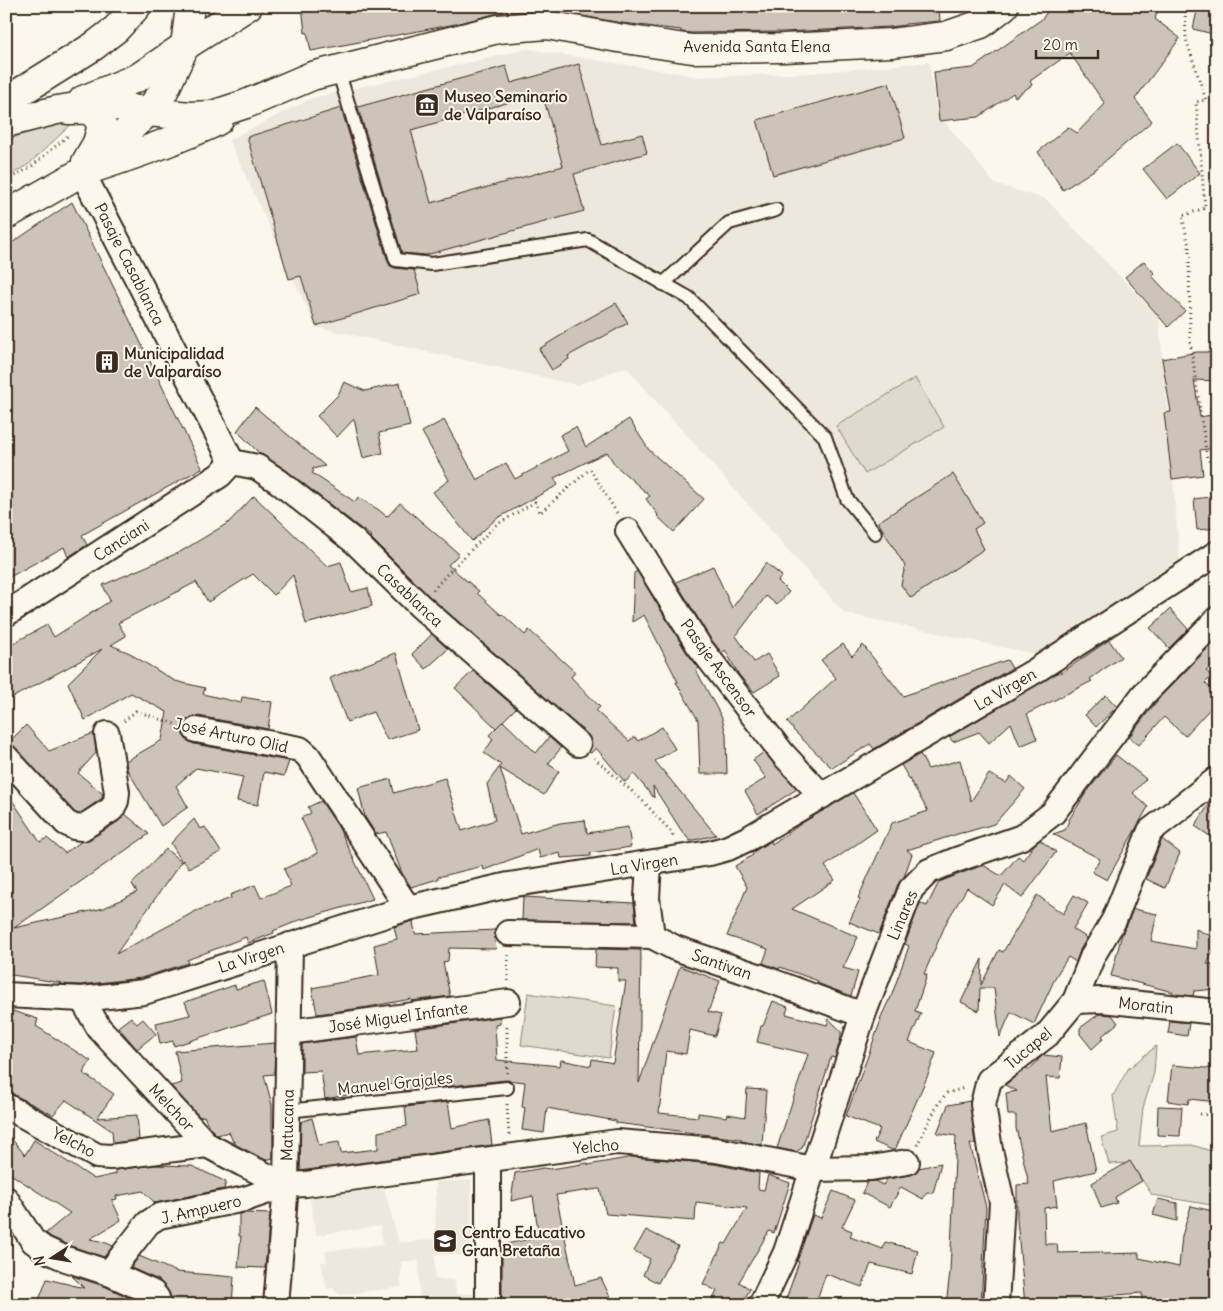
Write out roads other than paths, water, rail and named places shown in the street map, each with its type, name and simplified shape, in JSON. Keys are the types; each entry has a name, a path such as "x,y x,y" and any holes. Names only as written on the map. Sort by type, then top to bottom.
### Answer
{"main road":[{"path":"6,100 94,46 116,30 137,6"},
{"path":"6,215 82,172 148,112 164,91 185,46 190,6"},
{"path":"6,123 57,110 139,77 248,6"},
{"name":"Avenida Santa Elena","path":"57,110 101,103 148,112 190,116 212,115 246,104 312,76 498,29 546,25 692,49 783,48 891,43 946,36 981,24 1004,6"},
{"name":"Avenida Santa Elena","path":"82,172 120,160 212,124 246,104"},
{"path":"57,110 87,110 94,112 102,124 97,143 82,172"}],"street":[{"name":"Pasaje Casablanca","path":"82,172 232,462"},
{"name":"Casablanca","path":"232,462 257,467 278,480 355,542 420,606 578,744"},
{"name":"Canciani","path":"6,614 220,475 232,462"},
{"name":"Pasaje Ascensor","path":"628,531 699,646 783,754 822,796"},
{"name":"La Virgen","path":"6,995 82,999 144,992 408,908 508,885 710,853 728,848 822,796 1035,671 1217,554"},
{"name":"Linares","path":"761,1305 786,1252 863,1015 911,889 929,871 1022,837 1053,813 1144,694 1217,619"},
{"name":"José Arturo Olid","path":"196,730 300,749 308,756 408,908"},
{"path":"6,758 66,823 82,828 112,810 116,801 117,792 107,734"},
{"name":"Tucapel","path":"996,1305 1002,1202 990,1150 983,1104 989,1080 1047,1036 1075,1001 1093,955 1114,920 1150,832 1217,779"},
{"path":"508,933 652,936 647,898 657,861"},
{"name":"Santivan","path":"652,936 675,948 863,1015"},
{"name":"Matucana","path":"276,1305 286,1184 290,945"},
{"name":"Melchor","path":"82,999 99,1028 207,1145 286,1184"},
{"name":"Moratin","path":"1075,1001 1102,1000 1217,1012"},
{"name":"José Miguel Infante","path":"289,1032 508,1002"},
{"name":"Yelcho","path":"6,1106 97,1156 110,1157 207,1145"},
{"name":"Yelcho","path":"286,1184 306,1184 617,1142 716,1150 813,1169 871,1168 907,1162"},
{"path":"488,1160 488,1305"},
{"name":"J. Ampuero","path":"109,1273 148,1223 159,1216 245,1199 286,1184"},
{"path":"6,1200 33,1241 44,1249 66,1259 109,1273 153,1293 159,1305"}],"lane":[{"path":"338,70 396,260 432,264 588,240 689,298 825,437 847,498 875,533"},
{"path":"664,284 729,223 776,210"},
{"name":"Manuel Grajales","path":"287,1111 507,1088"}],"place":[{"name":"Museo Seminario de Valparaíso","path":"427,105"},
{"name":"Municipalidad de Valparaíso","path":"107,362"},
{"name":"Centro Educativo Gran Bretaña","path":"445,1241"}]}
